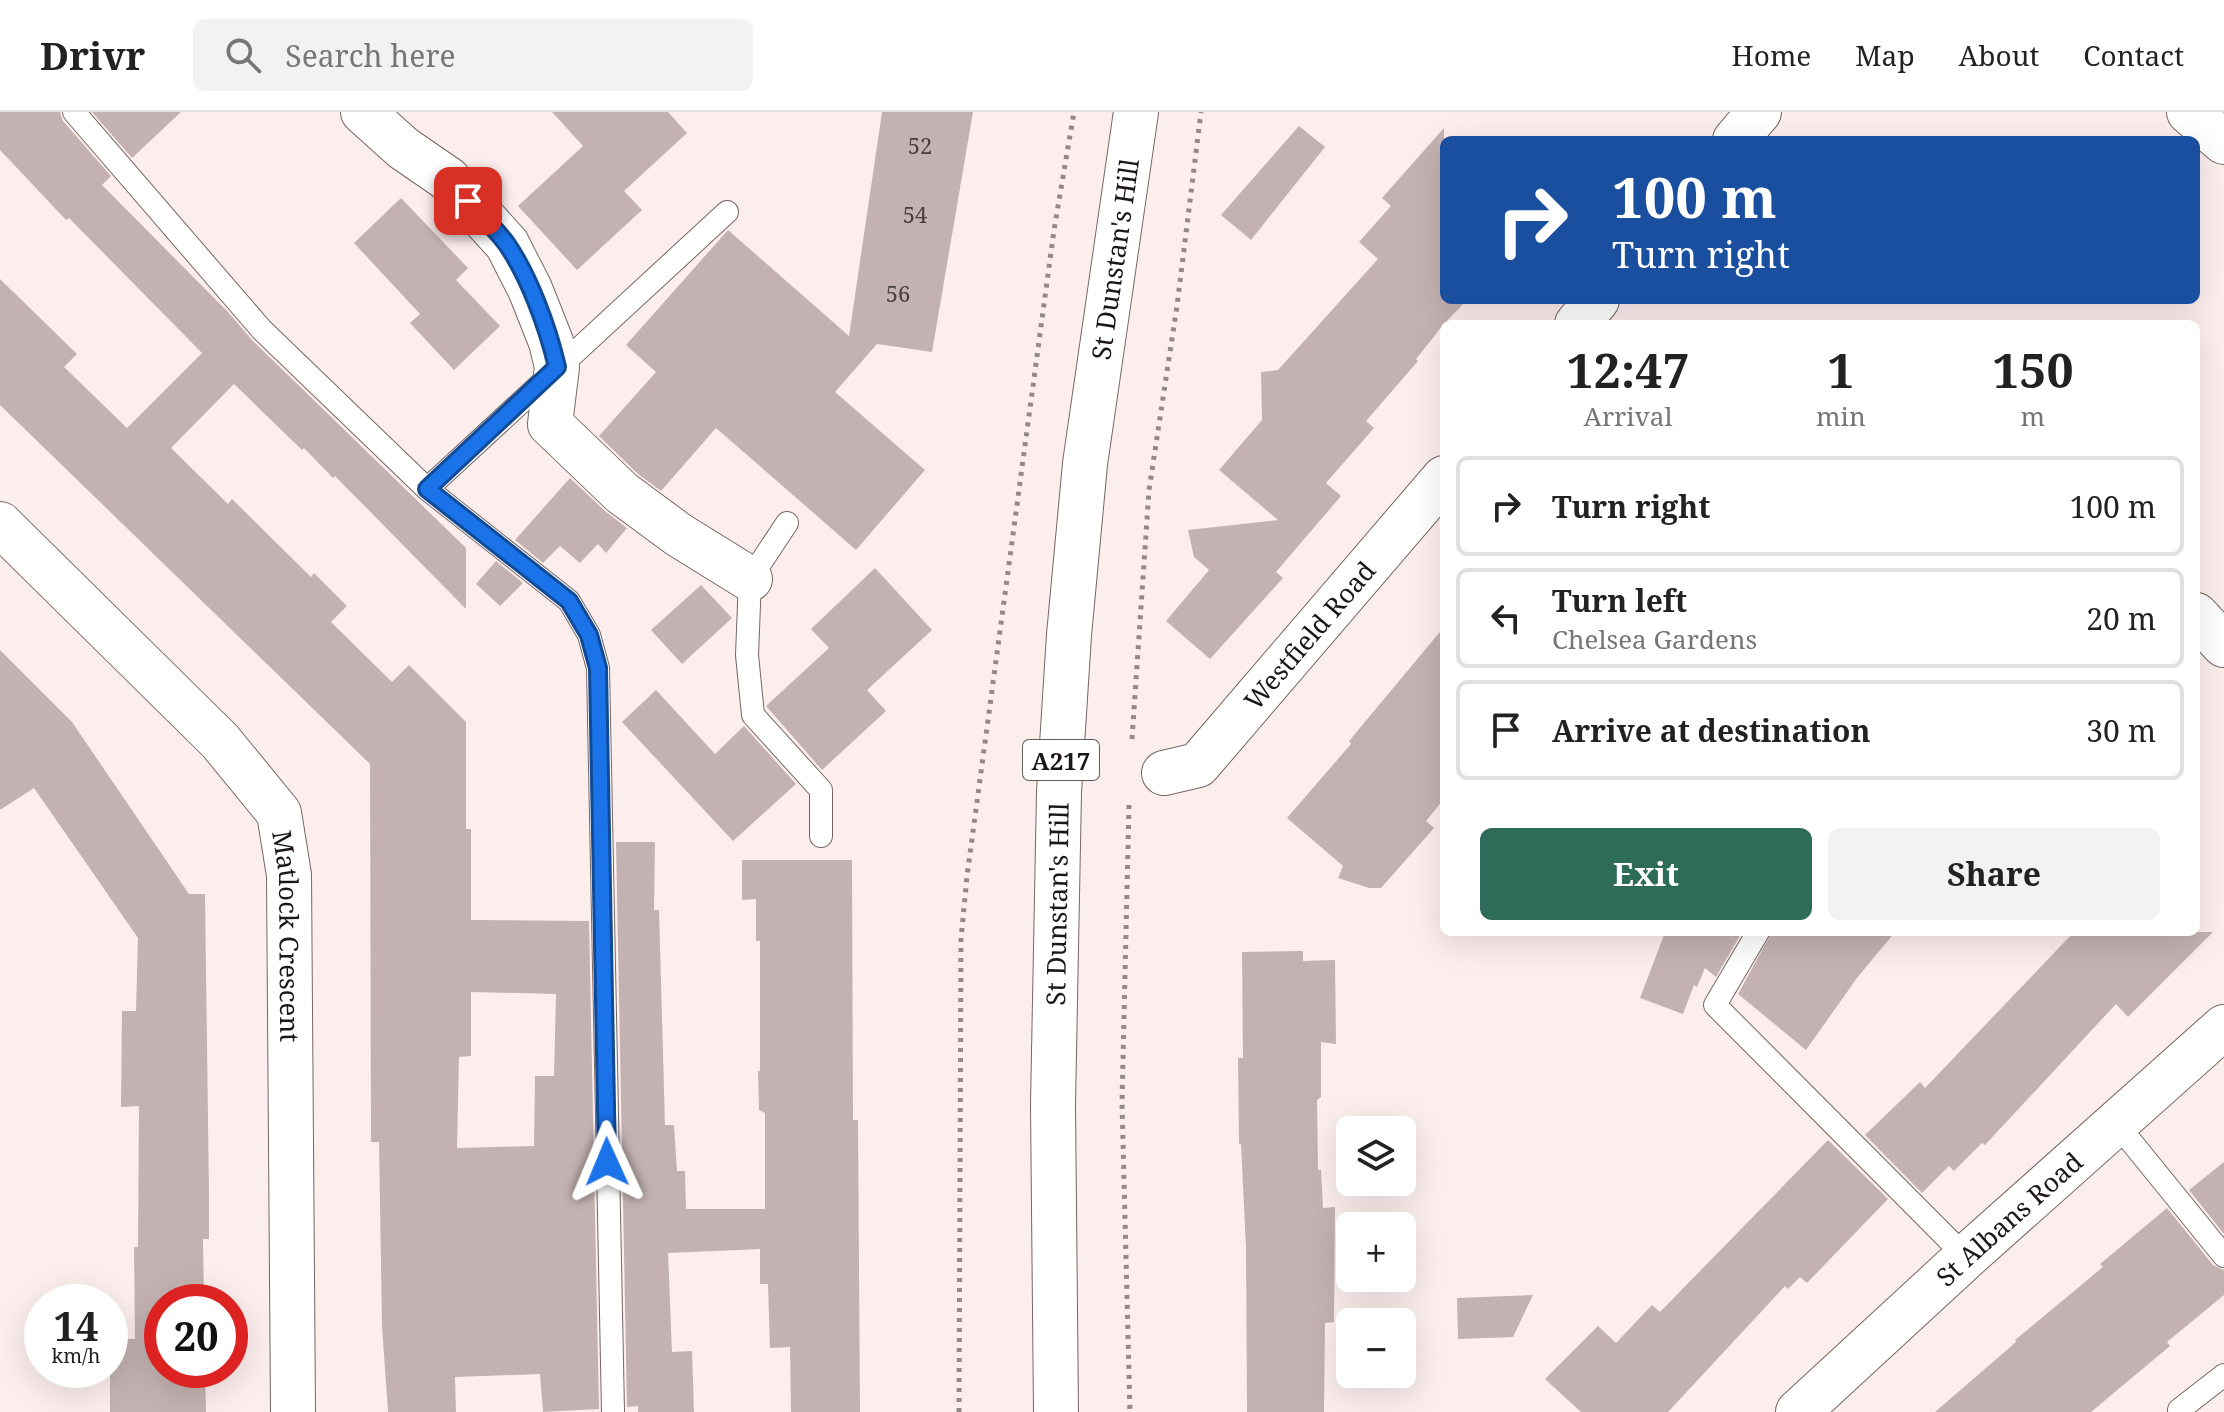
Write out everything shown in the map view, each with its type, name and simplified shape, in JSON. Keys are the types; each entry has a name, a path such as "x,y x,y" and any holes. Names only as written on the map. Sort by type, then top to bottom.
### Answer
{"main road":[{"path":"363,112 403,148 448,179 507,244 530,289 551,342 557,367 550,424 622,493 679,535 750,579"},
{"name":"St Dunstan's Hill","path":"1056,1412 1053,1105 1059,792 1085,464 1136,112"},
{"path":"1738,136 1759,112"},
{"path":"2189,112 2224,142"},
{"path":"1580,320 1594,304"},
{"name":"Westfield Road","path":"1164,773 1198,765 1440,483"},
{"name":"Matlock Crescent","path":"0,524 220,741 279,813 289,875 293,1412"},
{"path":"2200,619 2224,645"},
{"name":"St Albans Road","path":"1798,1412 2224,1027"}],"lane":[{"path":"74,112 262,330 427,489 569,601 589,635 598,668 613,1412"},
{"path":"427,489 727,212"},
{"path":"787,523 750,579 747,655 753,715 821,790 821,836"},
{"path":"1756,936 1715,1005 1966,1257"},
{"path":"2116,1123 2224,1256"},
{"path":"2179,1410 2224,1375"}],"path":[{"path":"959,1412 963,923 1054,230 1074,112"}],"building":[{"path":"0,112 60,112 63,121 111,176 102,185 252,340 466,548 466,609 335,476 333,478 304,448 302,450 234,384 171,448 228,504 232,499 311,577 314,573 347,606 331,622 392,682 409,665 466,722 466,829 471,829 471,920 589,921 599,1409 543,1412 540,1374 455,1377 456,1412 388,1412 382,1326 379,1142 371,1142 370,764 0,405 0,279 77,354 64,367 127,428 202,353 69,218 66,220 0,150","holes":["471,992 556,994 554,1076 535,1076 534,1146 457,1148 459,1057 471,1056"]},
{"path":"92,112 181,112 132,158"},
{"path":"552,112 668,112 687,133 624,191 642,210 577,270 518,206 583,146"},
{"path":"882,112 973,112 932,352 877,344 835,392 925,470 856,550 716,428 661,491 638,474 599,436 656,372 626,345 728,230 849,336"},
{"path":"1299,126 1325,147 1251,240 1221,215"},
{"path":"1444,128 1444,136 1440,136 1440,304 1463,304 1448,320 1440,320 1440,329 1416,359 1418,361 1366,421 1374,428 1326,483 1341,496 1276,572 1283,578 1210,659 1166,621 1209,570 1194,557 1188,530 1278,520 1219,470 1262,420 1261,372 1278,370 1378,259 1359,242 1391,206 1382,198"},
{"path":"401,198 468,268 456,280 500,326 454,370 410,323 420,314 354,243"},
{"path":"570,478 627,528 606,553 598,544 580,563 560,546 543,563 515,540"},
{"path":"496,561 523,583 500,606 476,584"},
{"path":"875,568 932,630 867,690 886,711 822,770 766,706 829,648 811,629"},
{"path":"701,585 732,618 682,664 651,630"},
{"path":"1440,632 1440,804 1426,821 1434,828 1381,888 1369,888 1338,878 1343,866 1287,818 1351,744 1349,741"},
{"path":"0,650 72,722 189,894 205,894 209,1239 203,1239 204,1284 144,1284 144,1388 205,1388 206,1412 110,1412 110,1388 128,1388 128,1339 135,1339 134,1247 138,1247 139,1106 121,1107 122,1011 136,1011 138,938 34,788 0,810"},
{"path":"656,690 715,754 744,726 796,784 733,841 622,722"},
{"path":"616,842 655,842 654,910 659,910 665,1125 674,1125 677,1171 685,1171 686,1209 765,1209 765,1113 759,1110 758,1071 760,941 756,941 756,899 742,900 742,860 852,860 853,1120 858,1120 860,1412 791,1412 790,1347 770,1348 768,1284 760,1284 760,1249 668,1253 672,1352 692,1351 694,1412 638,1412 638,1406 627,1407"},
{"path":"2200,932 2213,932 2128,1017 2116,1004 1985,1145 1982,1143 1954,1171 1949,1166 1922,1193 1865,1135 1920,1082 1925,1088 2070,936 2200,936"},
{"path":"1664,936 1740,936 1716,977 1705,968 1697,987 1694,985 1683,1014 1640,998"},
{"path":"1770,936 1892,936 1857,978 1806,1050 1738,994"},
{"path":"1303,951 1303,961 1335,960 1336,1044 1321,1042 1321,1097 1317,1100 1318,1170 1321,1170 1323,1208 1335,1207 1334,1322 1325,1323 1324,1412 1247,1412 1246,1248 1239,1144 1238,1058 1243,1058 1242,952"},
{"path":"1828,1140 1888,1199 1807,1283 1800,1277 1788,1289 1785,1286 1668,1412 1581,1412 1545,1379 1598,1326 1616,1343 1652,1305 1660,1312"},
{"path":"2224,1162 2224,1234 2189,1190"},
{"path":"2167,1208 2213,1265 2224,1270 2224,1295 2167,1342 2170,1346 2091,1412 1935,1412 2103,1267 2100,1264"},
{"path":"1533,1295 1513,1337 1458,1339 1457,1298"}],"route":[{"path":"468,201 507,244 530,289 551,342 557,367 427,489 569,601 589,635 598,668 607,1162"}]}
